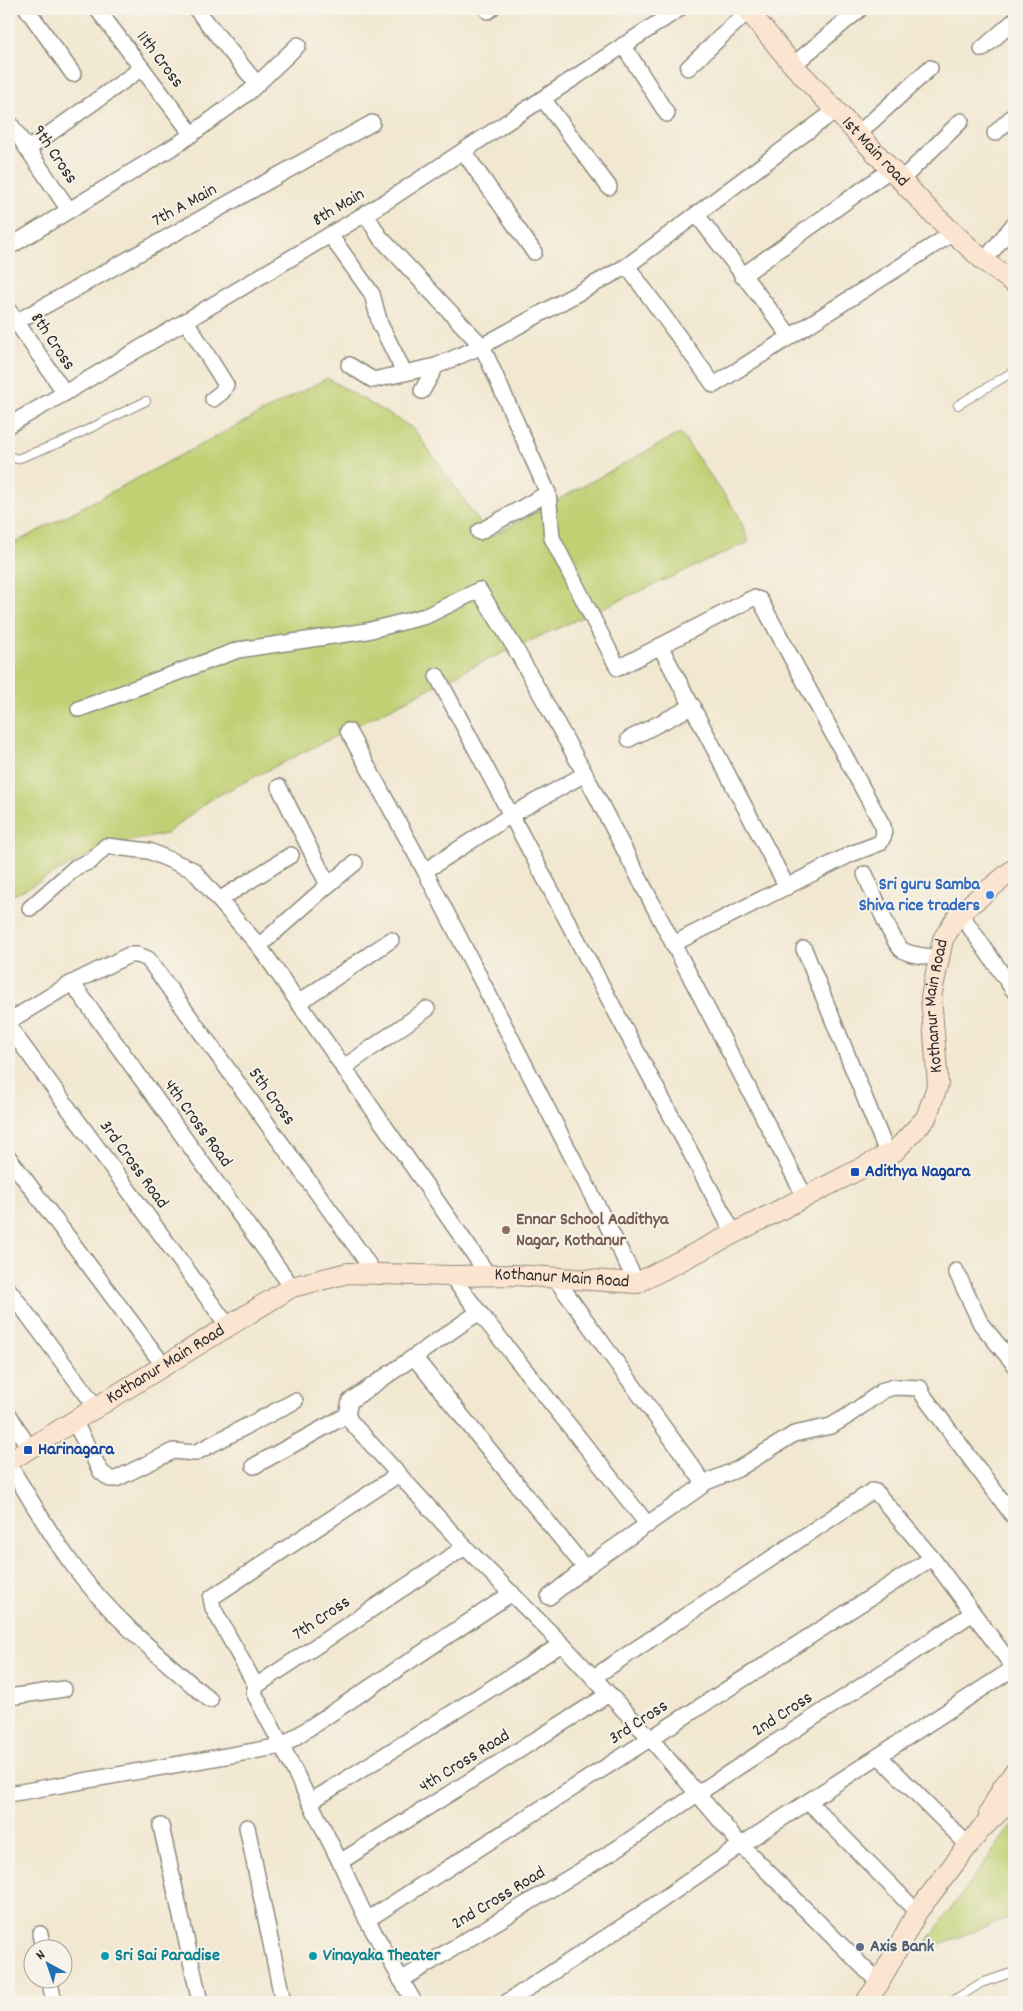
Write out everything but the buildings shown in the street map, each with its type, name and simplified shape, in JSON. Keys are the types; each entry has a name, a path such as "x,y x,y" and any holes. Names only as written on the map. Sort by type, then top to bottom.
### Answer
{"street":[{"path":"27,9 73,74"},
{"name":"11th Cross","path":"97,9 192,134"},
{"path":"196,9 257,84"},
{"name":"8th Main","path":"9,425 65,394 366,214 679,9"},
{"path":"688,68 748,9"},
{"name":"1st Main road","path":"748,9 793,65 953,233 984,261 1014,283"},
{"path":"793,65 860,9"},
{"path":"982,50 1014,21"},
{"path":"9,247 192,134 257,84 298,45"},
{"path":"623,46 667,114"},
{"path":"28,149 142,68"},
{"path":"858,134 930,68"},
{"path":"543,99 609,187"},
{"path":"349,365 373,380 436,366 482,346 626,266 836,110"},
{"path":"995,133 1014,115"},
{"path":"742,276 896,174 961,121"},
{"name":"9th Cross","path":"9,122 69,210"},
{"name":"7th A Main","path":"12,317 372,123"},
{"path":"463,151 534,252"},
{"path":"366,214 379,236 482,346 548,492 552,538 618,668 753,598 760,600 883,826 884,835 880,843 851,854 673,944"},
{"path":"697,215 790,336"},
{"path":"984,261 1014,224"},
{"path":"626,266 714,385 953,233"},
{"path":"330,235 372,294 380,324 404,372"},
{"name":"8th Cross","path":"12,317 65,394"},
{"path":"186,321 226,385 222,392 213,399"},
{"path":"422,391 436,366"},
{"path":"479,532 548,492"},
{"path":"80,709 238,650 367,632 426,616 479,590 515,648 586,774 805,1197"},
{"path":"660,646 787,887"},
{"path":"437,676 734,1234"},
{"path":"629,739 693,706"},
{"path":"348,731 425,871 637,1283"},
{"path":"425,871 511,815 586,774"},
{"path":"279,788 328,885"},
{"path":"30,908 76,867 91,861 106,846 148,851 193,870 259,946 489,1276"},
{"path":"219,900 291,855"},
{"path":"259,946 354,863"},
{"name":"Kothanur Main Road","path":"9,1461 292,1287 348,1273 555,1278 637,1283 895,1151 926,1118 938,1084 931,996 943,939 960,913 1014,869"},
{"path":"866,874 893,937 901,949 916,955 938,958"},
{"path":"960,913 1014,991"},
{"path":"298,1002 391,940"},
{"path":"804,948 888,1155"},
{"name":"5th Cross","path":"72,983 129,955 138,955 148,959 374,1273"},
{"path":"9,1020 72,983"},
{"name":"4th Cross Road","path":"72,983 292,1287"},
{"path":"343,1068 427,1009"},
{"name":"3rd Cross Road","path":"9,1027 228,1326"},
{"path":"9,1158 164,1366"},
{"path":"956,1271 981,1324 1009,1344 1014,1364"},
{"path":"451,1276 648,1525"},
{"path":"555,1278 704,1480 704,1483"},
{"path":"9,1290 96,1407"},
{"path":"479,1312 350,1401 347,1414 350,1422 466,1547 594,1677 650,1738 740,1845 879,1983"},
{"path":"414,1357 586,1568"},
{"path":"549,1597 704,1483 738,1469 794,1434 831,1426 846,1418 884,1390 894,1387 920,1388 923,1395 1014,1517"},
{"path":"74,1421 102,1472 110,1480 116,1479 173,1451 195,1453 295,1401"},
{"path":"254,1466 347,1414"},
{"path":"9,1415 30,1448"},
{"path":"9,1465 73,1565 90,1585 134,1635 210,1700"},
{"path":"399,1474 212,1598 213,1608 256,1686 254,1693 340,1862 367,1920 414,2002"},
{"path":"507,2002 740,1845 1014,1668 932,1558 876,1492 869,1492 594,1677"},
{"name":"7th Cross","path":"256,1686 466,1547"},
{"name":"3rd Cross","path":"367,1920 932,1558"},
{"path":"9,1794 282,1746 512,1593"},
{"name":"2nd Cross","path":"615,1850 973,1613"},
{"path":"310,1802 562,1644"},
{"path":"9,1697 64,1689"},
{"name":"4th Cross Road","path":"340,1862 609,1694"},
{"path":"879,1756 968,1844"},
{"path":"981,1829 1003,1787 1014,1773"},
{"path":"866,2002 879,1983 917,1912 968,1844 1014,1797"},
{"path":"809,1802 917,1912"},
{"path":"161,1826 200,2002"},
{"path":"247,1827 283,2002"},
{"name":"2nd Cross Road","path":"401,1980 615,1850"},
{"path":"51,1988 54,2002"}],"lane":[{"path":"958,405 1014,371"},
{"path":"9,456 17,459 62,442 146,401"},
{"path":"950,2002 981,1983 1014,1972"}],"green space":[{"path":"327,378 414,429 490,537 680,433 738,514 749,542 476,665 209,800 166,834 106,846 16,894 9,893 9,546"},
{"path":"1014,1822 1014,1917 920,1951"}],"place":[{"name":"Sri guru Samba Shiva rice traders","path":"990,895"},
{"name":"Adithya Nagara","path":"855,1172"},
{"name":"Ennar School Aadithya Nagar, Kothanur","path":"506,1230"},
{"name":"Harinagara","path":"28,1450"},
{"name":"Axis Bank","path":"860,1947"},
{"name":"Sri Sai Paradise","path":"105,1956"},
{"name":"Vinayaka Theater","path":"313,1956"}]}
